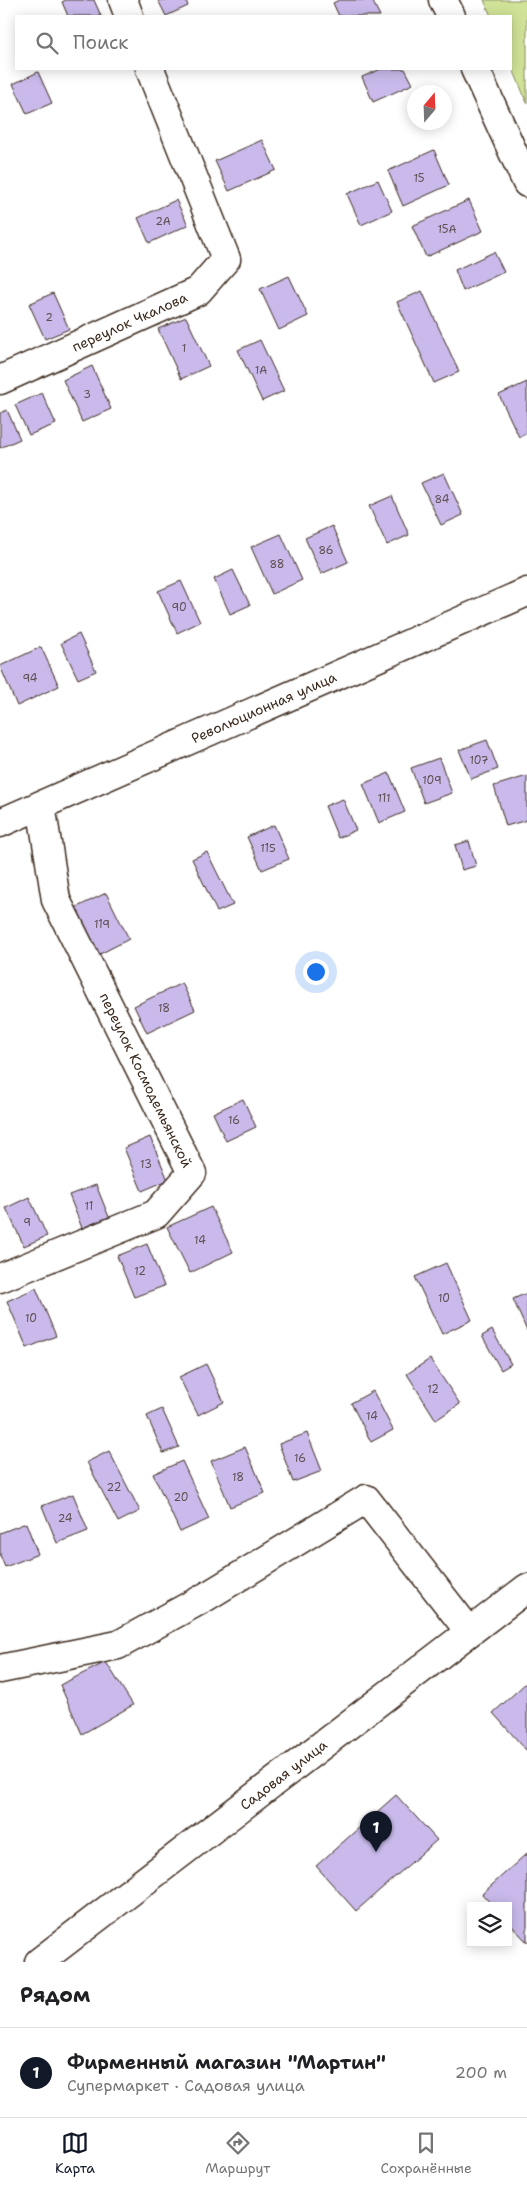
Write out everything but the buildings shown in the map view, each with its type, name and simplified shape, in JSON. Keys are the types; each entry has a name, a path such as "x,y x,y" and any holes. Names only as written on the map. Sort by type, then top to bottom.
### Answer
{"street":[{"path":"123,0 130,15"},
{"path":"443,0 450,15"},
{"name":"переулок Чкалова","path":"0,380 198,291 226,259 150,70"},
{"path":"475,70 527,183"},
{"name":"Революционная улица","path":"0,823 527,592"},
{"name":"переулок Космодемьянской","path":"0,1278 156,1214 192,1173 56,900 41,805"},
{"path":"0,1669 118,1645 204,1598 366,1499 469,1631"},
{"name":"Садовая улица","path":"38,1962 527,1588"}],"green space":[{"path":"484,0 527,0 527,103 512,66 512,15 491,15"}],"place":[{"name":"Фирменный магазин \"Мартин\"","path":"376,1852"}]}
